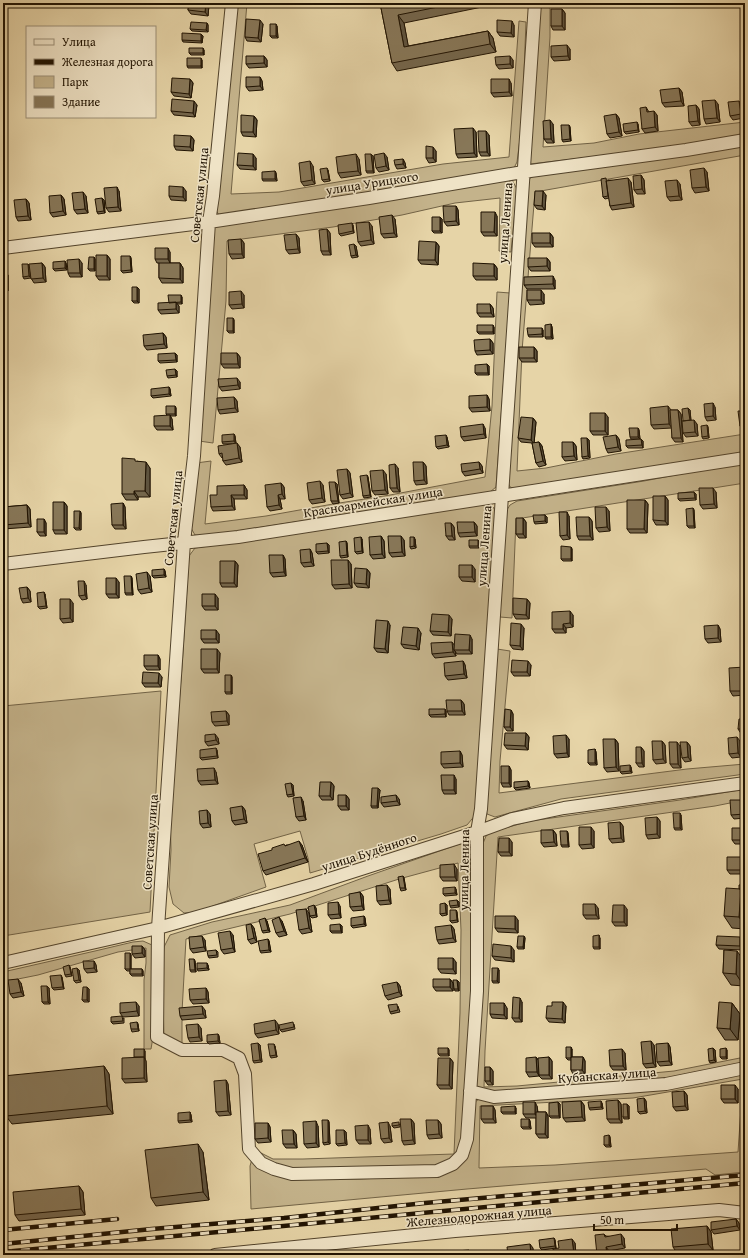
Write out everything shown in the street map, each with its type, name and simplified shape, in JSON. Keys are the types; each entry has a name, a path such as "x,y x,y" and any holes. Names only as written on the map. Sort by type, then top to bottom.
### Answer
{"street":[{"name":"Советская улица","path":"232,3 213,196 209,222 194,456 184,542 158,928 158,1037 182,1050 223,1050 239,1058 245,1074 249,1149 261,1162 274,1169 292,1174 437,1171 453,1164 462,1155 467,1139 470,1091"},
{"name":"улица Ленина","path":"470,1091 476,991 477,832 481,802 534,3"},
{"name":"улица Урицкого","path":"3,248 209,222 369,198 523,172 686,150 745,140"},
{"name":"Красноармейская улица","path":"3,564 238,537 745,458"},
{"name":"улица Будённого","path":"3,963 158,928 314,884 477,832 512,819 564,808 745,783"},
{"name":"Кубанская улица","path":"470,1091 494,1097 666,1084 745,1068"},
{"name":"Железнодорожная улица","path":"215,1255 455,1231 719,1210 745,1213"}],"green space":[{"path":"236,3 247,3 231,194 279,192 443,164 509,157 519,21 526,22 522,123 517,162 513,170 504,173 219,215 216,210"},
{"path":"540,3 550,3 550,37 543,147 594,143 639,134 745,122 745,135 659,149 530,164"},
{"path":"745,146 745,155 535,192 522,351 517,471 546,468 616,454 745,434 745,452 516,489 510,487 506,478 529,179 537,174"},
{"path":"512,180 517,189 511,252 499,251 500,198 455,203 402,215 333,227 227,241 226,301 213,443 199,441 214,229 217,225"},
{"path":"497,292 510,293 496,487 490,492 204,536 195,535 191,528 196,463 211,461 205,524 266,516 485,477 492,406"},
{"path":"745,464 745,483 516,519 512,618 500,617 505,513 510,505 517,501"},
{"path":"487,504 494,508 496,514 477,813 467,825 310,873 308,858 300,831 254,844 266,887 196,912 184,913 173,904 169,887 171,850 170,812 182,667 189,556 195,548"},
{"path":"497,649 510,651 500,761 499,793 687,769 745,764 745,774 561,799 495,817 487,814 485,806"},
{"path":"161,691 150,912 3,936 3,706"},
{"path":"745,789 745,800 715,806 498,837 484,1087 517,1086 674,1071 745,1057 745,1062 684,1078 520,1093 479,1090 474,1081 482,846 486,836 491,832 530,821 680,800"},
{"path":"468,841 474,846 475,899 465,1131 461,1150 444,1165 288,1170 267,1162 255,1150 273,1159 454,1154 460,1013 461,930 458,863 399,879 290,914 186,939 182,1012 182,1047 164,1039 162,962 164,947 170,935 212,922 290,905"},
{"path":"143,941 152,945 155,954 155,1025 151,1049 144,1049 144,980 146,948 118,952 38,975 3,982 3,972"},
{"path":"745,1074 745,1172 715,1175 706,1169 251,1209 250,1166 252,1159 321,1179 360,1179 443,1175 459,1166 475,1102 479,1099","holes":["743,1079 738,1152 555,1165 479,1168 480,1106 633,1098"]}],"building":[{"path":"189,3 206,3 205,12 188,10"},
{"path":"380,3 458,3 398,15 404,47 488,31 490,44 392,63"},
{"path":"551,9 562,9 562,26 551,26"},
{"path":"246,19 260,20 258,38 245,37"},
{"path":"497,20 512,21 511,33 497,32"},
{"path":"191,22 207,23 206,30 190,29"},
{"path":"270,24 276,24 276,36 270,36"},
{"path":"182,33 201,34 201,41 182,40"},
{"path":"745,39 745,55 742,56 742,40"},
{"path":"567,45 568,56 551,57 551,46"},
{"path":"189,48 203,48 203,53 189,53"},
{"path":"246,56 264,56 264,63 246,64"},
{"path":"510,56 510,64 496,65 495,57"},
{"path":"187,58 201,58 201,66 187,66"},
{"path":"246,77 260,77 260,86 246,87"},
{"path":"172,78 190,79 189,94 171,92"},
{"path":"491,79 509,79 509,92 491,93"},
{"path":"679,88 681,101 662,103 660,90"},
{"path":"172,99 194,101 193,113 171,111"},
{"path":"715,100 717,118 704,119 702,101"},
{"path":"739,101 741,114 730,116 728,102"},
{"path":"696,105 698,121 689,122 688,106"},
{"path":"646,107 647,112 654,111 655,127 642,129 640,108"},
{"path":"616,114 619,132 607,134 604,116"},
{"path":"241,115 254,116 253,132 241,132"},
{"path":"550,120 551,139 544,139 543,121"},
{"path":"637,122 638,130 624,132 623,124"},
{"path":"561,125 569,125 570,139 562,140"},
{"path":"473,128 474,153 456,154 454,129"},
{"path":"478,131 486,131 487,152 479,152"},
{"path":"174,135 191,136 190,147 174,146"},
{"path":"426,146 433,147 433,158 426,158"},
{"path":"238,153 253,154 253,166 237,165"},
{"path":"384,153 386,166 376,168 374,155"},
{"path":"356,154 358,171 338,173 336,157"},
{"path":"365,154 371,154 373,171 366,171"},
{"path":"745,155 745,173 743,156"},
{"path":"403,159 403,164 395,165 394,160"},
{"path":"310,161 312,180 301,182 299,163"},
{"path":"327,168 329,179 322,180 320,169"},
{"path":"704,168 706,187 692,188 690,170"},
{"path":"275,171 275,179 262,179 262,172"},
{"path":"641,175 642,189 634,190 633,176"},
{"path":"606,178 608,196 603,197 601,179"},
{"path":"628,178 631,203 610,206 606,181"},
{"path":"677,180 679,196 667,197 665,181"},
{"path":"169,186 183,187 183,197 169,196"},
{"path":"117,187 118,207 106,208 104,188"},
{"path":"535,191 543,191 542,206 534,205"},
{"path":"83,192 85,209 74,210 72,193"},
{"path":"61,195 63,211 50,213 49,196"},
{"path":"102,198 104,211 97,212 95,199"},
{"path":"26,199 28,216 16,217 14,200"},
{"path":"443,206 456,206 456,221 444,222"},
{"path":"481,212 495,212 494,232 481,232"},
{"path":"392,215 394,233 381,234 379,217"},
{"path":"432,217 440,217 440,231 432,231"},
{"path":"369,222 371,240 358,242 356,223"},
{"path":"352,223 353,231 339,234 338,225"},
{"path":"327,229 329,251 321,251 319,230"},
{"path":"532,233 550,233 550,243 532,243"},
{"path":"296,234 298,249 286,250 284,235"},
{"path":"241,239 242,254 229,254 228,240"},
{"path":"419,241 436,242 435,260 418,260"},
{"path":"354,244 356,255 351,256 349,245"},
{"path":"155,248 168,248 168,259 155,259"},
{"path":"96,255 107,255 107,276 96,276"},
{"path":"121,256 130,256 131,270 121,271"},
{"path":"89,257 94,257 94,269 88,269"},
{"path":"528,258 547,258 547,266 528,267"},
{"path":"79,259 80,273 68,273 67,260"},
{"path":"65,261 65,268 53,269 53,262"},
{"path":"42,263 43,278 31,279 29,264"},
{"path":"159,263 180,263 180,279 159,278"},
{"path":"473,263 494,264 494,276 473,276"},
{"path":"22,264 28,264 29,276 23,277"},
{"path":"3,271 5,271 5,287 3,287"},
{"path":"553,276 553,284 524,285 524,277"},
{"path":"132,287 137,287 137,301 132,301"},
{"path":"527,290 541,290 541,300 527,300"},
{"path":"241,291 242,304 229,305 229,292"},
{"path":"168,295 181,295 181,302 169,303"},
{"path":"176,302 176,309 158,310 158,303"},
{"path":"477,304 490,304 491,313 477,313"},
{"path":"227,318 233,318 233,331 227,331"},
{"path":"551,324 551,337 545,337 545,325"},
{"path":"477,325 493,325 493,332 477,332"},
{"path":"527,328 542,328 542,334 528,335"},
{"path":"163,333 164,344 144,346 143,335"},
{"path":"490,339 490,350 475,351 474,340"},
{"path":"519,347 534,347 534,358 519,358"},
{"path":"175,353 176,360 158,361 158,354"},
{"path":"221,353 237,353 238,364 221,364"},
{"path":"487,364 488,373 475,373 475,365"},
{"path":"175,369 176,375 167,376 166,370"},
{"path":"237,378 238,385 219,387 218,379"},
{"path":"169,387 169,394 151,396 151,389"},
{"path":"487,395 487,407 469,408 469,396"},
{"path":"234,397 235,408 218,410 217,398"},
{"path":"713,403 713,416 705,417 704,404"},
{"path":"166,406 175,406 175,414 166,414"},
{"path":"668,406 669,424 651,425 650,408"},
{"path":"688,408 690,420 683,421 682,409"},
{"path":"670,410 678,410 681,438 672,438"},
{"path":"738,411 743,411 745,425 740,426"},
{"path":"590,413 605,413 605,431 590,431"},
{"path":"170,415 170,426 154,426 154,416"},
{"path":"521,417 533,418 531,440 518,438"},
{"path":"694,420 695,432 683,433 682,421"},
{"path":"483,424 484,434 461,437 460,427"},
{"path":"707,425 708,436 702,437 701,426"},
{"path":"629,428 638,428 638,437 630,437"},
{"path":"234,434 234,441 222,442 222,435"},
{"path":"446,435 447,445 436,447 435,436"},
{"path":"616,435 618,447 606,449 603,437"},
{"path":"581,438 587,438 588,456 582,457"},
{"path":"641,439 642,445 626,446 626,440"},
{"path":"539,442 543,461 536,463 532,443"},
{"path":"562,442 573,442 574,456 562,457"},
{"path":"237,443 239,458 223,461 222,453 219,454 218,446"},
{"path":"122,458 146,462 145,491 134,491 134,494 122,494"},
{"path":"413,462 423,462 424,480 414,481"},
{"path":"479,462 480,469 462,472 461,464"},
{"path":"395,464 397,488 390,488 389,465"},
{"path":"347,469 350,493 340,495 337,470"},
{"path":"383,470 385,490 372,491 370,471"},
{"path":"367,475 370,495 363,496 360,476"},
{"path":"320,481 322,498 309,500 307,483"},
{"path":"329,482 335,482 338,501 331,501"},
{"path":"281,483 282,494 278,495 279,505 267,507 265,485"},
{"path":"244,485 244,495 231,495 232,506 211,507 210,495 217,495 217,486"},
{"path":"699,488 713,488 714,504 700,505"},
{"path":"694,492 695,498 678,499 678,493"},
{"path":"653,496 665,496 665,521 653,520"},
{"path":"627,500 645,500 644,529 627,529"},
{"path":"53,502 64,502 64,530 53,530"},
{"path":"123,503 123,525 112,525 111,504"},
{"path":"27,505 28,523 3,525 3,507"},
{"path":"595,507 606,507 607,527 596,528"},
{"path":"693,508 694,526 687,526 686,509"},
{"path":"74,511 80,511 79,528 74,528"},
{"path":"559,512 567,512 567,535 560,536"},
{"path":"533,515 545,515 545,521 534,522"},
{"path":"576,517 589,517 590,536 577,536"},
{"path":"516,518 523,518 523,534 516,534"},
{"path":"37,519 44,519 44,532 37,532"},
{"path":"457,522 474,522 475,532 458,533"},
{"path":"445,523 451,523 452,536 446,536"},
{"path":"381,536 382,554 370,555 369,537"},
{"path":"388,536 401,536 402,552 389,553"},
{"path":"361,537 362,551 355,552 354,538"},
{"path":"410,537 414,537 414,546 410,547"},
{"path":"469,540 478,540 478,546 469,546"},
{"path":"346,541 347,555 340,556 339,542"},
{"path":"327,543 328,551 316,552 316,544"},
{"path":"561,546 571,547 571,559 561,559"},
{"path":"310,549 311,562 301,563 300,550"},
{"path":"269,555 283,555 284,572 270,573"},
{"path":"331,560 348,560 349,584 332,585"},
{"path":"220,561 235,561 234,583 220,583"},
{"path":"459,565 472,565 472,577 459,577"},
{"path":"355,568 367,569 366,584 354,583"},
{"path":"164,569 164,575 152,576 152,570"},
{"path":"147,572 149,588 138,590 136,574"},
{"path":"124,576 131,576 132,593 125,593"},
{"path":"106,578 116,578 116,594 106,594"},
{"path":"78,581 84,581 85,595 79,596"},
{"path":"27,587 28,598 21,599 19,588"},
{"path":"44,592 46,606 38,607 37,593"},
{"path":"202,594 215,594 215,606 202,606"},
{"path":"513,598 527,599 526,615 513,614"},
{"path":"60,599 70,599 70,618 60,619"},
{"path":"570,611 570,623 563,624 563,629 552,629 552,612"},
{"path":"432,614 449,615 448,632 430,631"},
{"path":"376,620 388,621 385,649 374,648"},
{"path":"511,623 521,624 520,646 510,645"},
{"path":"718,625 718,638 705,639 704,626"},
{"path":"403,627 418,628 416,646 401,644"},
{"path":"201,630 216,630 216,639 201,639"},
{"path":"455,634 470,635 469,650 454,650"},
{"path":"452,642 453,652 432,654 431,643"},
{"path":"201,649 217,649 217,669 201,669"},
{"path":"144,655 158,655 158,666 144,666"},
{"path":"512,660 528,661 527,672 511,672"},
{"path":"463,661 464,674 445,676 444,663"},
{"path":"745,667 745,691 730,691 729,668"},
{"path":"143,672 159,673 158,683 142,683"},
{"path":"225,675 231,675 231,692 225,692"},
{"path":"446,700 461,700 462,711 447,711"},
{"path":"429,709 445,709 445,714 429,715"},
{"path":"505,709 511,710 510,727 504,727"},
{"path":"226,711 227,721 212,722 211,712"},
{"path":"739,719 745,719 745,729 738,729"},
{"path":"505,733 526,733 525,746 504,745"},
{"path":"215,734 216,740 205,742 205,735"},
{"path":"566,735 567,753 554,754 553,736"},
{"path":"737,737 738,753 729,754 728,738"},
{"path":"603,739 615,739 616,767 604,768"},
{"path":"652,741 662,741 663,759 653,760"},
{"path":"669,742 677,742 678,764 670,764"},
{"path":"680,742 687,742 688,757 682,758"},
{"path":"636,747 641,747 642,763 636,763"},
{"path":"216,748 217,756 200,758 200,750"},
{"path":"595,749 595,763 588,763 588,750"},
{"path":"460,751 460,763 441,764 441,752"},
{"path":"630,765 630,771 620,772 620,766"},
{"path":"501,766 509,766 509,783 501,783"},
{"path":"214,768 215,780 198,781 197,769"},
{"path":"441,775 454,775 454,790 442,790"},
{"path":"528,781 528,786 514,788 514,782"},
{"path":"320,782 331,782 330,796 319,796"},
{"path":"291,783 293,794 287,795 285,784"},
{"path":"372,788 378,788 377,806 371,806"},
{"path":"338,795 346,795 346,806 338,806"},
{"path":"396,795 397,801 381,803 381,797"},
{"path":"301,797 304,816 296,817 293,798"},
{"path":"730,800 744,800 745,814 731,815"},
{"path":"242,806 244,819 232,821 230,808"},
{"path":"207,810 208,823 200,824 199,811"},
{"path":"673,813 680,813 680,828 674,828"},
{"path":"657,817 657,834 646,835 645,818"},
{"path":"620,822 621,838 609,839 608,823"},
{"path":"579,827 591,827 591,844 579,845"},
{"path":"732,828 745,828 745,840 732,840"},
{"path":"541,830 553,830 554,842 541,843"},
{"path":"560,831 567,831 568,845 561,845"},
{"path":"499,838 509,838 509,852 498,852"},
{"path":"299,841 305,858 263,871 258,854 272,850 272,848 284,844 285,846"},
{"path":"727,857 743,857 743,870 727,870"},
{"path":"454,864 455,877 440,877 440,865"},
{"path":"403,876 405,888 400,888 398,877"},
{"path":"745,884 745,890 739,889 739,885"},
{"path":"387,885 389,900 377,901 376,886"},
{"path":"455,887 455,893 443,894 443,888"},
{"path":"726,888 741,889 739,917 724,916"},
{"path":"360,892 362,906 350,907 349,894"},
{"path":"457,900 458,905 450,906 449,901"},
{"path":"338,902 339,914 328,915 328,903"},
{"path":"445,903 446,913 440,914 440,904"},
{"path":"583,904 595,904 596,915 583,915"},
{"path":"314,905 316,915 310,916 308,907"},
{"path":"613,905 624,905 624,922 612,922"},
{"path":"306,909 309,928 299,930 296,910"},
{"path":"450,910 456,910 457,920 450,921"},
{"path":"364,916 364,924 351,926 351,918"},
{"path":"495,916 515,916 515,929 495,928"},
{"path":"279,917 284,931 276,933 272,920"},
{"path":"265,918 268,930 262,931 259,920"},
{"path":"251,924 254,938 248,940 246,925"},
{"path":"340,924 341,931 330,931 330,925"},
{"path":"451,925 453,938 437,940 435,927"},
{"path":"230,931 233,948 221,950 218,933"},
{"path":"599,935 599,947 593,947 593,936"},
{"path":"202,936 204,947 190,949 189,937"},
{"path":"518,936 524,936 523,947 517,947"},
{"path":"717,936 740,937 740,946 716,945"},
{"path":"268,939 269,950 260,951 258,941"},
{"path":"493,944 511,946 511,958 492,956"},
{"path":"132,946 142,946 142,953 132,954"},
{"path":"216,950 217,955 208,956 207,951"},
{"path":"724,950 737,951 736,974 723,973"},
{"path":"125,953 130,953 130,969 125,969"},
{"path":"438,958 453,958 453,969 438,969"},
{"path":"189,959 194,959 195,970 190,970"},
{"path":"83,961 94,961 94,968 84,969"},
{"path":"197,963 207,963 207,968 197,969"},
{"path":"69,965 71,974 65,975 63,967"},
{"path":"77,968 79,980 74,981 72,969"},
{"path":"492,968 498,968 497,981 492,981"},
{"path":"130,969 142,969 142,974 130,974"},
{"path":"61,975 63,987 52,988 50,976"},
{"path":"18,979 21,992 10,994 8,980"},
{"path":"433,979 450,979 450,987 433,987"},
{"path":"453,980 457,980 458,989 454,989"},
{"path":"397,982 399,992 385,996 382,985"},
{"path":"41,986 47,986 48,1002 42,1002"},
{"path":"83,987 87,987 87,1000 82,1000"},
{"path":"206,988 206,999 190,1000 189,989"},
{"path":"513,997 520,998 519,1018 512,1018"},
{"path":"136,1002 137,1011 120,1013 120,1003"},
{"path":"552,1002 563,1002 562,1019 546,1018 547,1006 552,1006"},
{"path":"719,1002 732,1003 730,1029 717,1028"},
{"path":"490,1003 504,1003 504,1015 490,1014"},
{"path":"397,1004 398,1010 390,1012 388,1005"},
{"path":"202,1006 203,1014 180,1016 179,1008"},
{"path":"122,1016 123,1021 111,1022 111,1017"},
{"path":"275,1020 276,1030 255,1034 254,1024"},
{"path":"137,1022 138,1029 131,1029 130,1023"},
{"path":"293,1022 294,1027 280,1030 279,1025"},
{"path":"198,1024 199,1037 188,1038 186,1025"},
{"path":"218,1034 218,1041 207,1042 207,1035"},
{"path":"651,1041 653,1063 643,1064 641,1042"},
{"path":"258,1043 260,1060 253,1061 251,1044"},
{"path":"668,1043 669,1061 657,1062 656,1044"},
{"path":"268,1044 274,1044 276,1055 270,1056"},
{"path":"566,1047 571,1047 571,1058 566,1058"},
{"path":"438,1048 448,1048 448,1054 438,1054"},
{"path":"713,1048 714,1060 709,1061 708,1049"},
{"path":"726,1048 726,1057 720,1057 720,1049"},
{"path":"134,1049 144,1049 144,1057 134,1057"},
{"path":"622,1049 623,1066 610,1066 609,1050"},
{"path":"144,1057 144,1078 122,1079 122,1058"},
{"path":"536,1057 537,1072 526,1072 526,1058"},
{"path":"549,1057 549,1075 539,1075 538,1058"},
{"path":"571,1057 583,1057 582,1070 571,1070"},
{"path":"438,1058 450,1058 449,1085 437,1085"},
{"path":"104,1066 107,1106 6,1116 3,1076"},
{"path":"485,1067 490,1067 490,1081 485,1081"},
{"path":"226,1080 228,1111 216,1112 214,1081"},
{"path":"721,1085 735,1085 735,1099 721,1099"},
{"path":"684,1091 685,1106 673,1107 672,1092"},
{"path":"644,1098 645,1111 638,1112 637,1099"},
{"path":"618,1100 619,1119 607,1119 606,1101"},
{"path":"581,1101 582,1117 563,1118 562,1102"},
{"path":"601,1101 601,1107 589,1108 588,1102"},
{"path":"523,1102 535,1102 535,1114 523,1114"},
{"path":"558,1102 559,1116 549,1116 549,1103"},
{"path":"623,1104 627,1104 628,1117 623,1117"},
{"path":"481,1106 493,1106 493,1119 481,1119"},
{"path":"515,1106 515,1112 501,1112 501,1107"},
{"path":"190,1112 190,1120 178,1121 178,1113"},
{"path":"536,1112 546,1112 545,1134 536,1134"},
{"path":"400,1119 411,1119 413,1140 402,1141"},
{"path":"521,1119 529,1119 529,1127 521,1127"},
{"path":"322,1120 328,1120 328,1142 323,1143"},
{"path":"426,1120 438,1120 439,1134 427,1135"},
{"path":"316,1121 316,1143 304,1144 303,1122"},
{"path":"388,1122 389,1138 381,1139 379,1123"},
{"path":"399,1122 399,1125 392,1126 392,1123"},
{"path":"255,1123 268,1123 268,1138 255,1139"},
{"path":"368,1125 368,1140 356,1140 355,1126"},
{"path":"282,1130 293,1130 294,1144 283,1144"},
{"path":"336,1130 344,1130 345,1143 336,1144"},
{"path":"609,1135 609,1145 604,1145 604,1136"},
{"path":"198,1144 203,1192 151,1198 145,1150"},
{"path":"79,1186 81,1209 15,1215 13,1192"},
{"path":"736,1219 737,1226 711,1230 711,1222"},
{"path":"707,1226 708,1244 673,1247 671,1229"},
{"path":"604,1234 605,1237 621,1234 622,1244 606,1247 607,1255 597,1255 595,1235"},
{"path":"554,1238 555,1246 540,1248 539,1240"},
{"path":"572,1239 574,1254 554,1255 553,1249 559,1248 558,1241"},
{"path":"530,1244 531,1255 508,1255 507,1247"},
{"path":"469,1250 470,1255 456,1255 456,1251"}],"railway":[{"path":"3,1244 152,1229 284,1218 425,1203 745,1175"},
{"path":"3,1252 745,1183"},
{"path":"3,1230 117,1219"}]}
